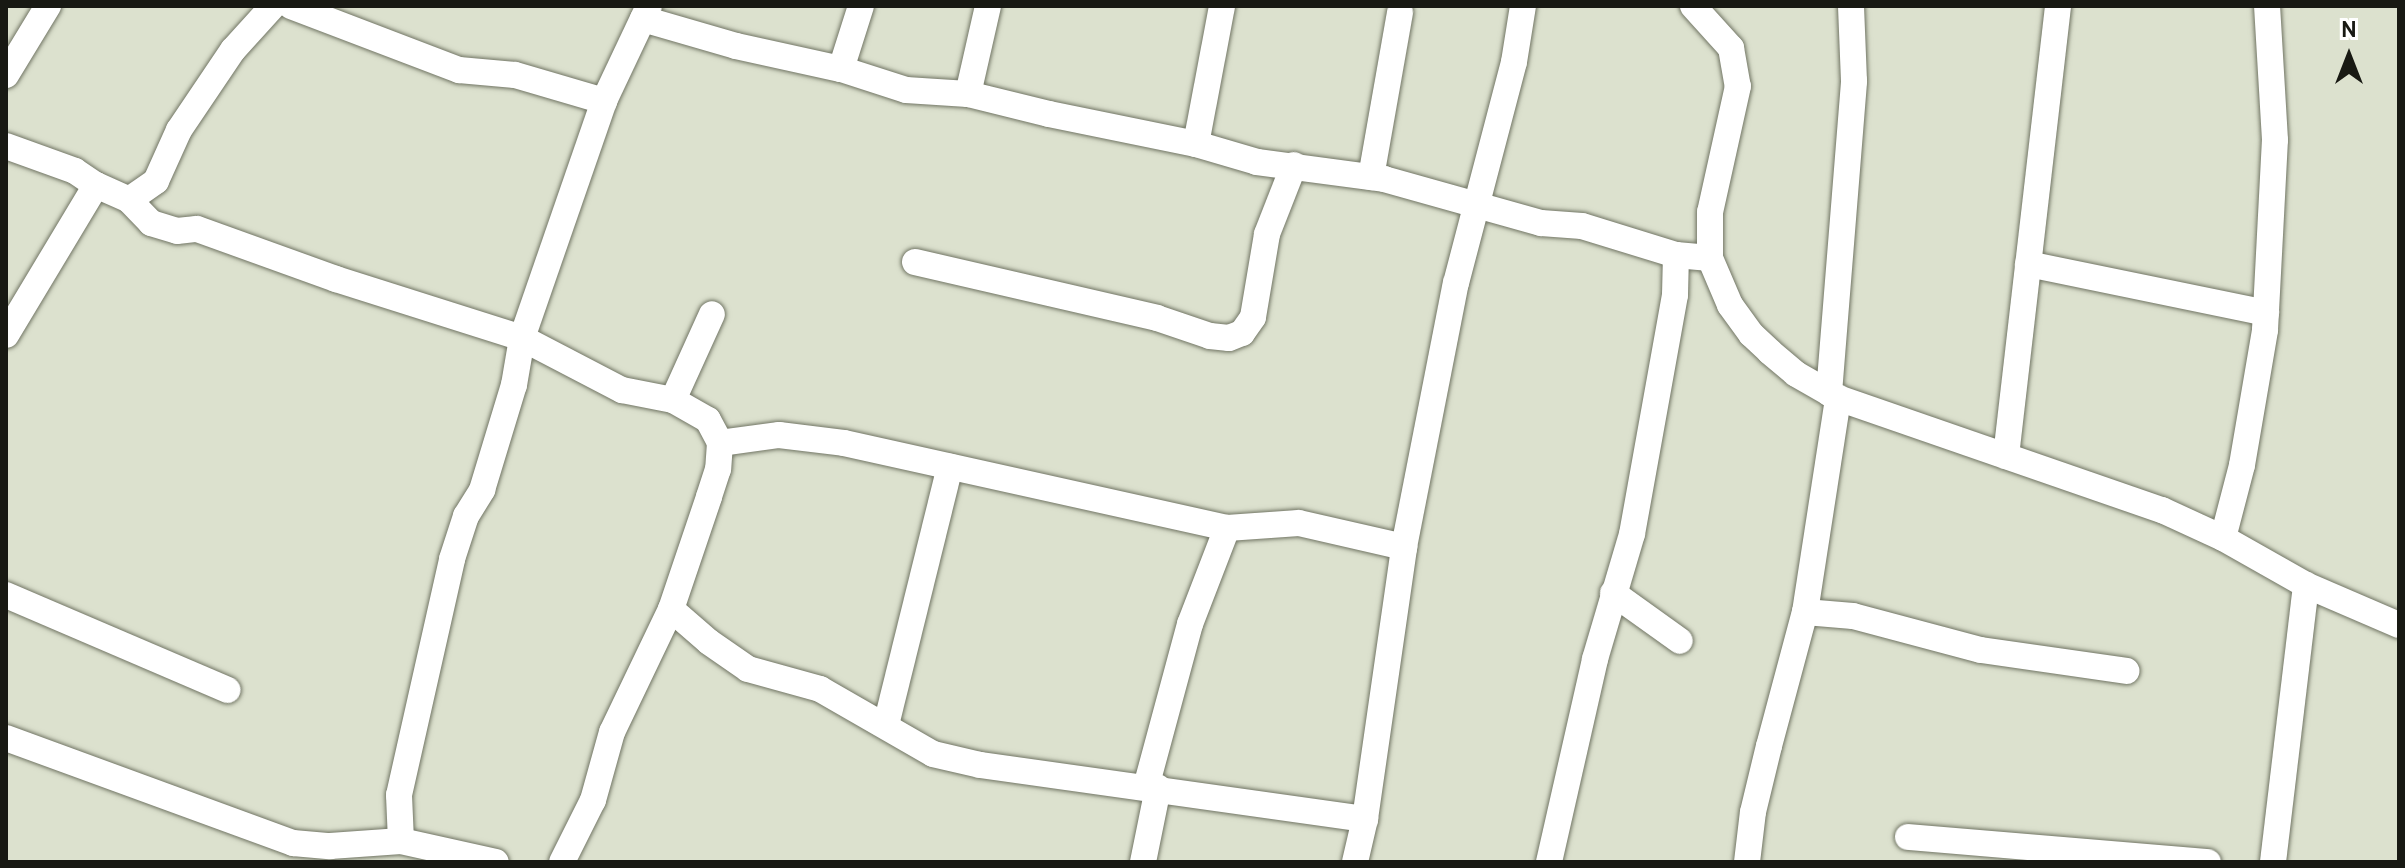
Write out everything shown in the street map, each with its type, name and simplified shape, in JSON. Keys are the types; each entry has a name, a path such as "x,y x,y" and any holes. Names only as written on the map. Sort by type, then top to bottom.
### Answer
{"street":[{"path":"6,75 48,6"},
{"path":"129,200 156,181 179,130 233,50 273,6"},
{"path":"291,6 459,70 515,75 604,101"},
{"path":"841,69 861,6"},
{"path":"968,94 988,6"},
{"path":"1196,144 1222,6"},
{"path":"1355,862 1365,819 1404,547 1475,206 1514,62 1523,6"},
{"path":"1747,862 1759,785 1805,612 1833,396 1854,81 1851,6"},
{"path":"2006,456 2058,6"},
{"path":"2223,538 2242,465 2266,313 2275,140 2267,6"},
{"path":"1700,8 1731,48 1738,86 1710,212 1710,258 1730,305 1751,334 1796,374 1833,396 2162,510 2223,538 2306,585 2399,625"},
{"path":"401,841 399,795 440,604 466,516 482,490 498,442 522,338 604,101 646,13 736,46 841,69 906,90 968,94 1196,144 1257,162 1371,177 1541,223 1582,226 1676,255 1710,258"},
{"path":"1371,177 1400,13"},
{"path":"6,146 75,171 129,200 151,223 177,231 197,229 336,279 522,338 622,390 673,400 708,420 720,443 718,469 671,609 612,732 593,800 562,862"},
{"path":"915,262 1157,318 1210,336 1229,338 1242,333 1253,317 1267,234 1294,165"},
{"path":"6,335 96,185"},
{"path":"1549,862 1591,673 1632,534 1675,295 1676,255"},
{"path":"2028,264 2266,313"},
{"path":"673,400 712,314"},
{"path":"720,443 779,435 844,443 1227,528 1299,523 1404,547"},
{"path":"886,725 950,467"},
{"path":"1143,862 1152,788 1190,624 1227,528"},
{"path":"2273,862 2306,585"},
{"path":"1613,593 1680,641"},
{"path":"6,595 228,690"},
{"path":"671,609 709,642 748,669 820,689 933,754 1365,819"},
{"path":"1805,612 1853,616 1981,650 2126,671"},
{"path":"6,738 293,843 330,846 401,841 496,862"},
{"path":"1908,837 2208,862"}]}
